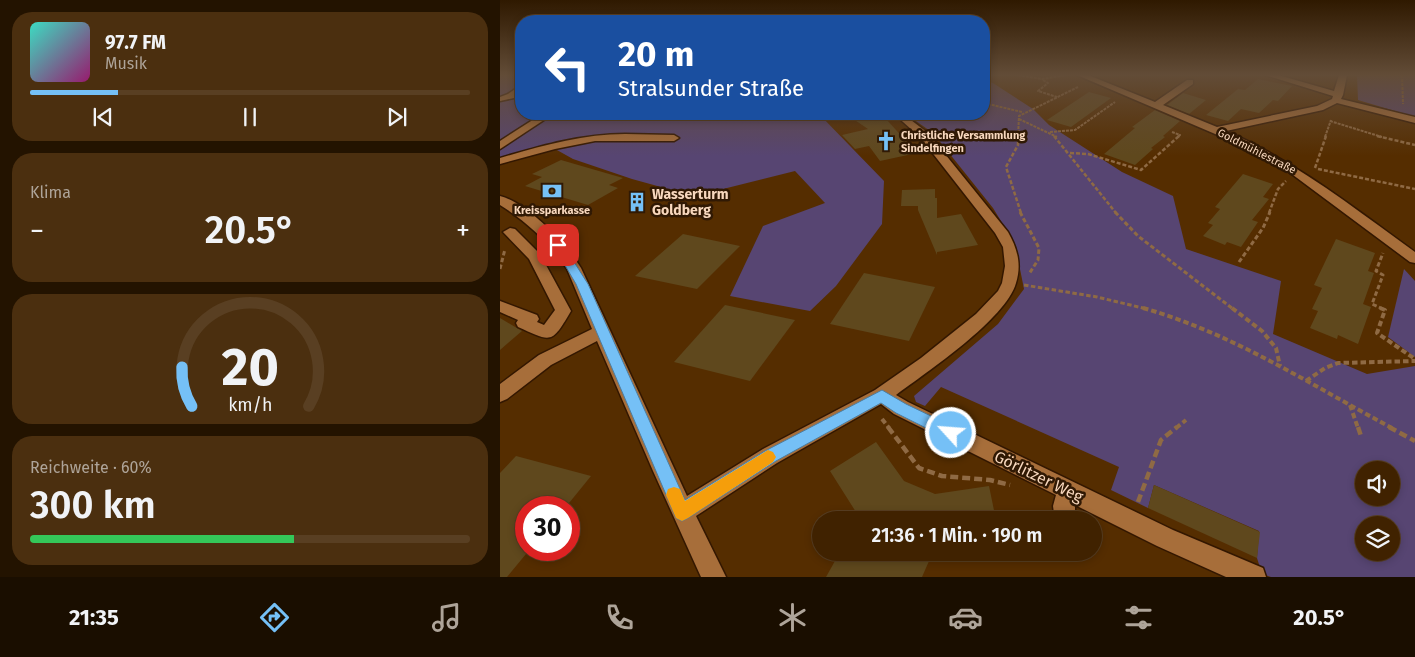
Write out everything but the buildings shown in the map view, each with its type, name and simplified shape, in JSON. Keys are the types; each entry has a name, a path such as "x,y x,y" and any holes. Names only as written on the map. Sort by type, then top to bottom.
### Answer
{"street":[{"name":"Goldmühlestraße","path":"1150,102 1252,146 1311,182 1410,255"},
{"path":"1157,105 1161,102"},
{"path":"1216,130 1313,110 1329,102"},
{"path":"1355,102 1415,120"},
{"path":"500,146 539,120"},
{"path":"682,512 770,456 876,399 926,362 996,303 1009,283 1012,266 1010,248 1001,232 924,135 905,120"},
{"path":"500,161 558,145 588,140 608,138 674,138"},
{"path":"500,200 534,221 558,245 574,268 682,512 714,577"},
{"path":"500,306 531,318 524,323 547,333 563,311 535,257 505,234 534,221"},
{"path":"500,394 545,360 602,331"},
{"name":"Görlitzer Weg","path":"876,399 901,408 1130,521 1254,577"},
{"path":"1064,511 1068,490"}],"path":[{"path":"1047,102 1023,112 1019,116 1018,145 1006,167 1019,210 1040,253 1022,284 1102,298 1168,316 1280,366 1415,441"},
{"path":"1403,102 1403,116"},
{"path":"990,104 1023,112"},
{"path":"1048,132 1076,130 1110,105"},
{"path":"1311,182 1333,112"},
{"path":"1019,119 1057,137 1111,208 1138,236 1262,331 1276,348 1280,366"},
{"path":"1330,121 1415,146"},
{"path":"1070,153 1088,154 1141,170 1180,134 1172,132"},
{"path":"1315,169 1415,188"},
{"path":"1239,262 1266,223 1275,196"},
{"path":"1410,255 1383,253 1376,271 1383,275 1372,304 1385,310 1377,333 1415,360"},
{"path":"1306,381 1325,368 1338,363 1415,360"},
{"path":"876,399 893,435 920,468 942,476 990,480 1018,488"},
{"path":"1350,405 1361,436"},
{"path":"1130,521 1161,440 1186,420"}],"shaded area":[{"path":"500,102 515,102 515,120 825,120 884,181 882,224 836,286 810,311 730,296 763,226 825,203 795,171 703,194 679,192 632,179 573,159 548,145 500,158"},
{"path":"990,102 1022,102 1033,109 1049,125 1122,172 1173,196 1186,249 1281,281 1273,334 1367,374 1415,366 1415,577 1271,577 1262,574 1257,558 1259,531 1154,485 1148,508 1111,490 1119,467 941,387 925,406 916,402 914,396 998,324 1024,289 1015,244 993,208 933,133 915,120 990,120"},
{"path":"1364,102 1415,102 1415,117"},
{"path":"1404,269 1415,281 1415,357 1388,337"}],"slow traffic":[{"path":"674,495 682,512 768,457"}],"place":[{"name":"Christliche Versammlung Sindelfingen","path":"886,141"},
{"name":"Kreissparkasse","path":"552,191"},
{"name":"Wasserturm Goldberg","path":"637,202"}],"route":[{"path":"558,245 574,268 582,284 682,512 770,456 882,396 901,408 951,433"}]}
